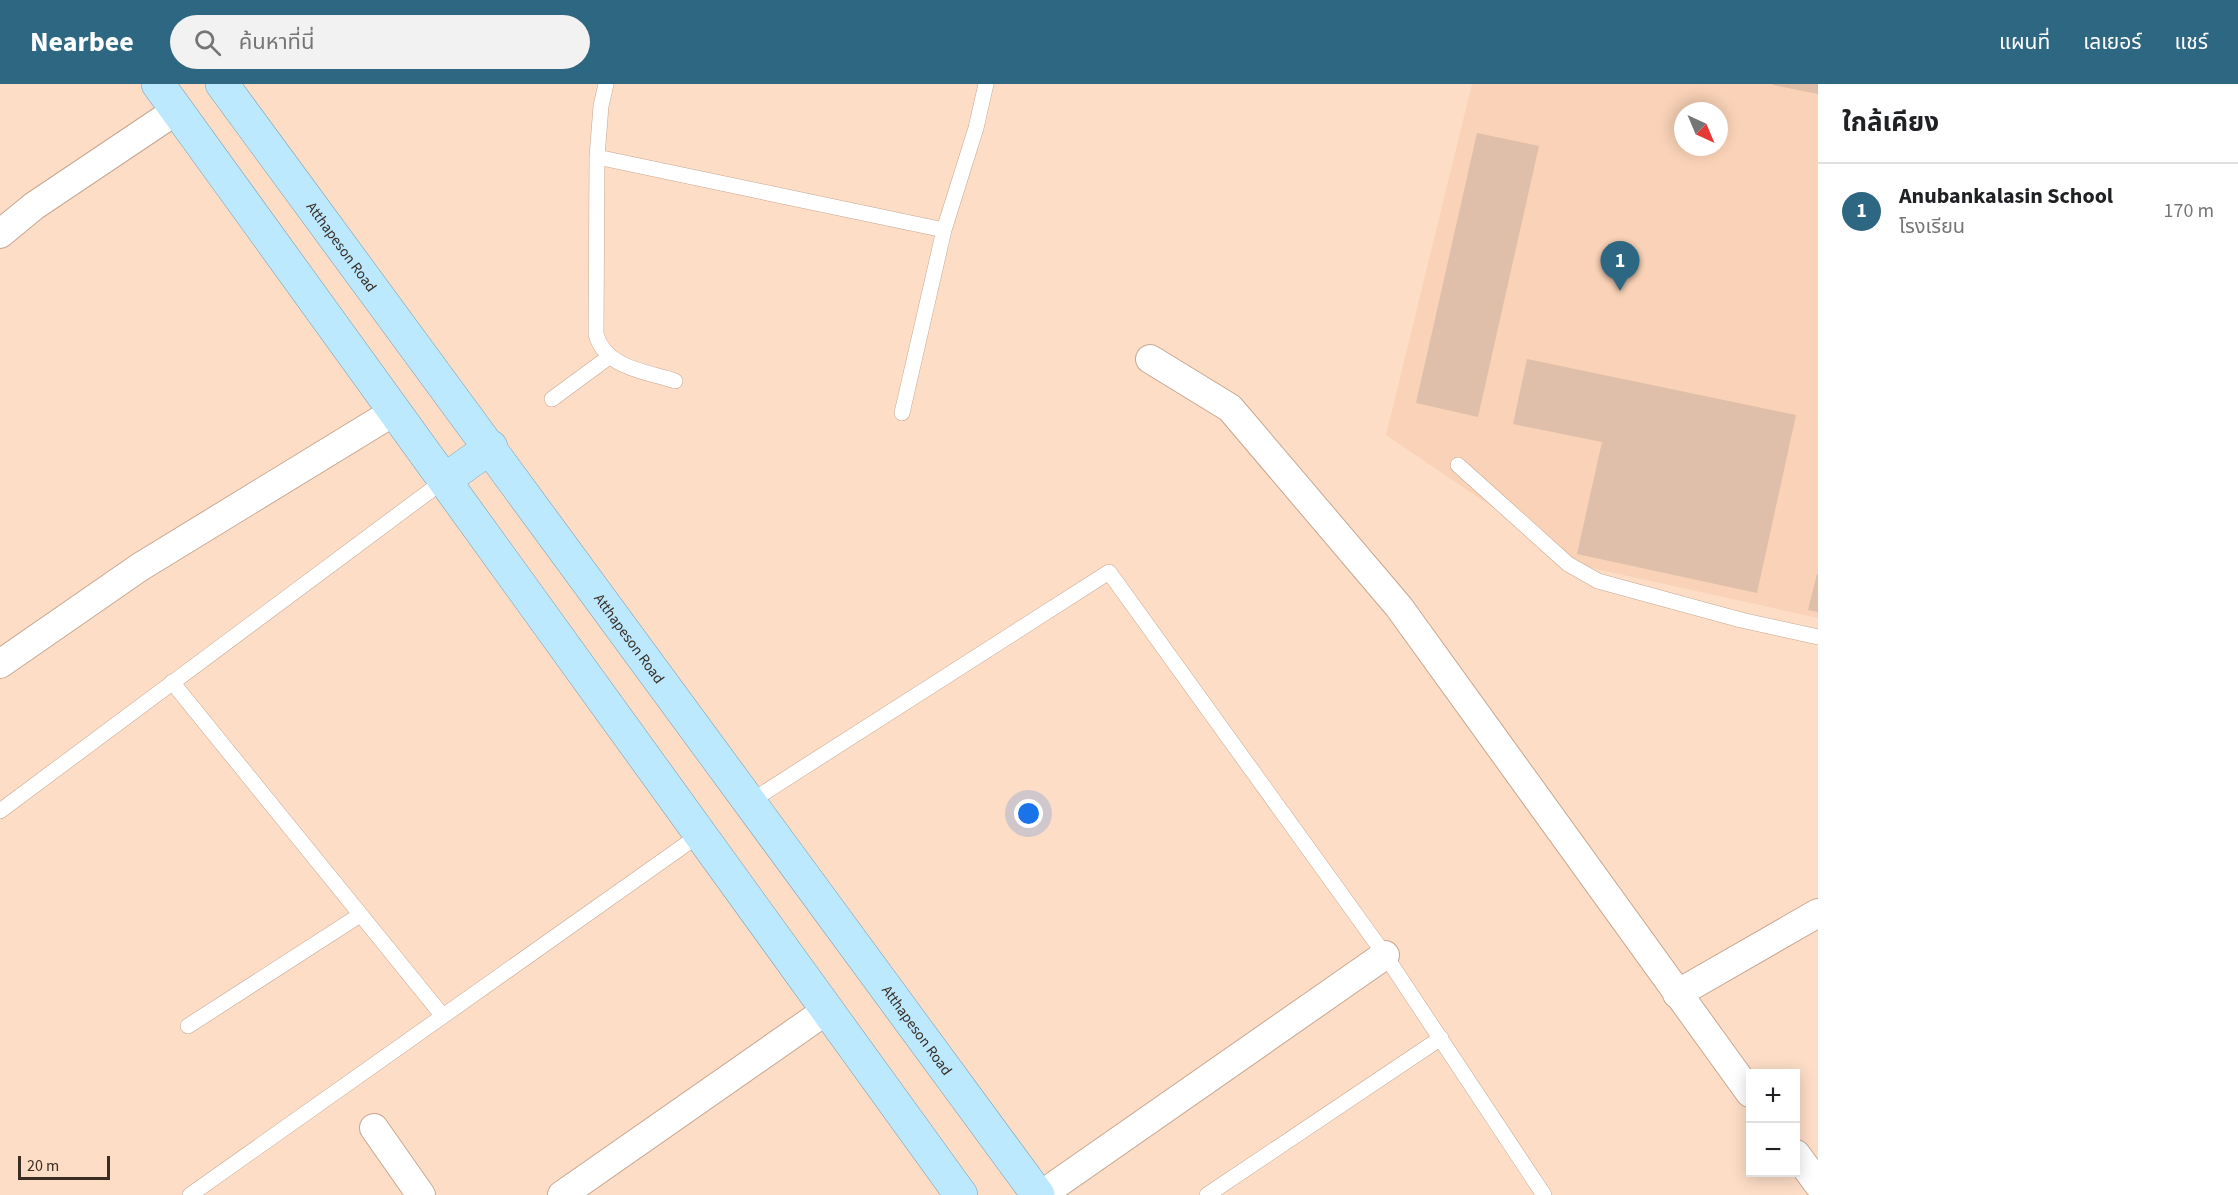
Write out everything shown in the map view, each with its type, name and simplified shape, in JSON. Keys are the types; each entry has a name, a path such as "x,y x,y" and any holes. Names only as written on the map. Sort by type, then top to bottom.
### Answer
{"main road":[{"path":"158,84 394,411 446,479 699,835 961,1195"},
{"name":"Atthapeson Road","path":"222,84 491,447 748,803 1040,1195"},
{"path":"446,479 491,447"}],"street":[{"path":"0,234 34,206 177,110"},
{"path":"1150,359 1230,408 1399,607 1746,1088"},
{"path":"0,664 140,567 394,411"},
{"path":"1677,994 1818,913"},
{"path":"1040,1195 1385,955"},
{"path":"562,1195 826,1010"},
{"path":"374,1128 413,1192"},
{"path":"1800,1159 1818,1184"}],"lane":[{"path":"606,84 601,106 597,157 596,334 599,345 609,357 675,381"},
{"path":"902,413 944,230 976,128 986,84"},
{"path":"597,157 944,230"},
{"path":"552,399 609,357"},
{"path":"1458,465 1582,574 1598,581 1741,620 1818,637"},
{"path":"0,811 446,479"},
{"path":"748,803 1108,572 1385,955 1544,1195"},
{"path":"172,682 442,1015"},
{"path":"190,1195 699,835"},
{"path":"188,1026 360,915"},
{"path":"1207,1195 1441,1038"}],"shaded area":[{"path":"1472,84 1818,84 1818,618 1578,565 1386,435"}],"building":[{"path":"1818,84 1818,94 1773,85"},
{"path":"1477,133 1539,146 1478,417 1416,403"},
{"path":"1527,359 1796,415 1757,593 1577,554 1602,442 1513,424"},
{"path":"1818,574 1818,612 1808,610"}],"place":[{"name":"Anubankalasin School","path":"1620,291"}]}
